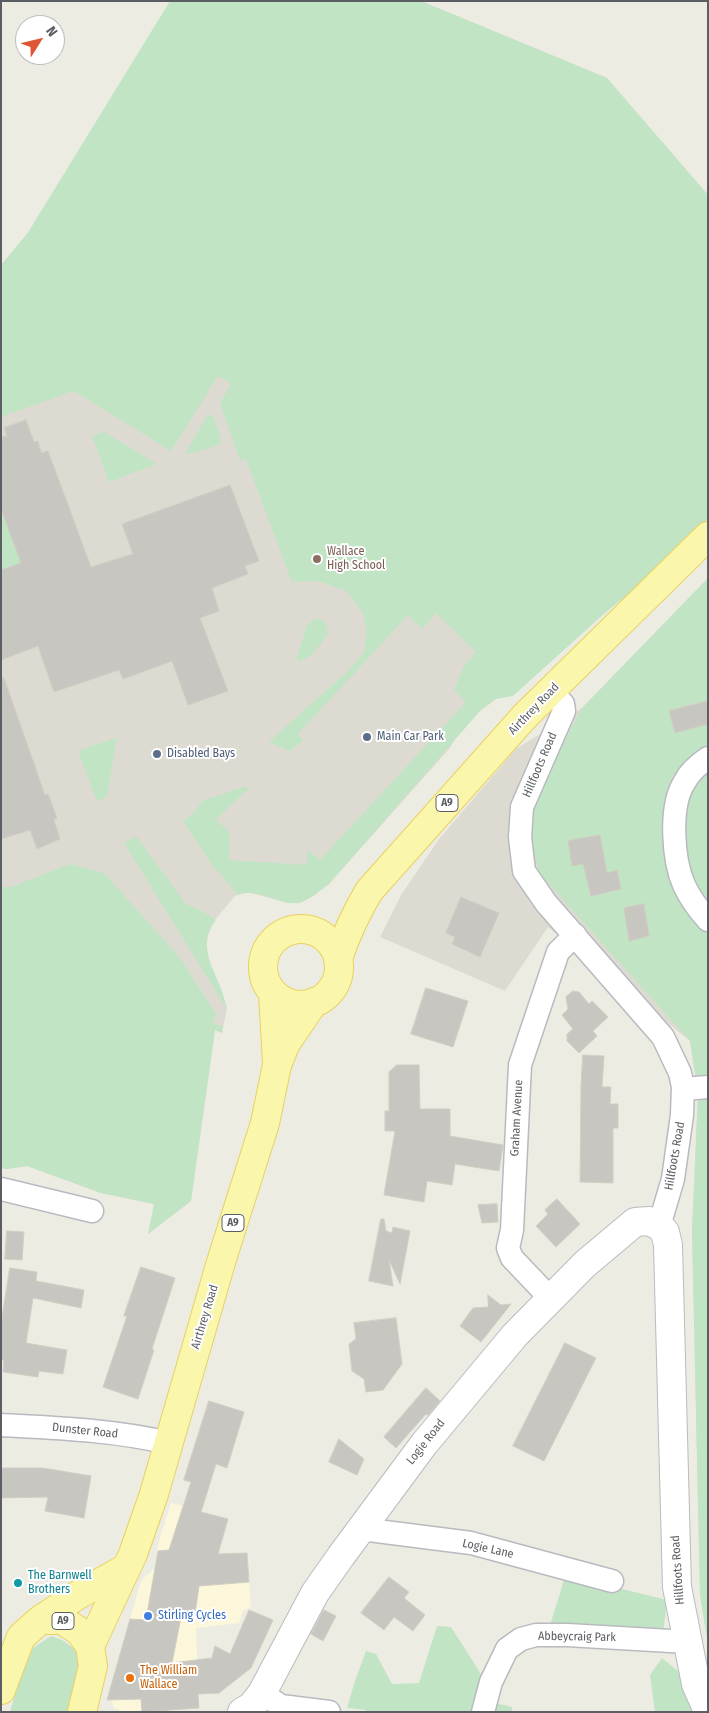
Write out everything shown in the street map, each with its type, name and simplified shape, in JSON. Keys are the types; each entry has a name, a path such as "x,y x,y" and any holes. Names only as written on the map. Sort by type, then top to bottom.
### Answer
{"main road":[{"name":"Airthrey Road","path":"369,891 525,716 708,536"},
{"name":"A9","path":"277,1065 273,992 266,982 263,970 264,958 268,947 284,932 295,929 310,930 333,917 369,891"},
{"name":"A9","path":"277,1065 286,1043 314,1002 324,997 337,980 339,970 338,959 345,936 356,912 369,891"},
{"path":"310,930 328,940 338,959"},
{"path":"273,992 282,1000 292,1004 303,1005 314,1002"},
{"name":"Airthrey Road","path":"90,1646 143,1527 158,1441 221,1262 265,1123 277,1065"},
{"name":"Logie Road","path":"242,1712 252,1706 262,1693 315,1593 361,1529 448,1414 515,1335 585,1264 636,1222 649,1221 659,1226"},
{"name":"Hillfoots Road","path":"659,1226 665,1232 668,1245 677,1587 696,1684 708,1711"},
{"name":"A9","path":"1,1690 21,1637 40,1620 78,1595 126,1568"},
{"name":"A9","path":"40,1620 62,1620 79,1630 90,1646 93,1666 82,1712"}],"street":[{"name":"Hillfoots Road","path":"551,691 563,704 564,711 522,807 520,837 524,871 546,902 663,1037 680,1073 683,1089 682,1115 673,1179 659,1226"},
{"path":"708,758 699,764 683,784 676,806 674,829 676,860 684,884 696,907 708,920"},
{"name":"Graham Avenue","path":"550,1298 512,1258 508,1248 512,1230 520,1065 558,952 575,935"},
{"path":"683,1089 708,1087"},
{"path":"1,1189 92,1211"},
{"name":"Dunster Road","path":"1,1425 66,1428 158,1441"},
{"name":"Logie Lane","path":"361,1529 471,1543 612,1580"},
{"name":"Abbeycraig Park","path":"483,1712 490,1682 508,1649 521,1639 536,1635 567,1635 688,1642"},
{"path":"262,1693 281,1706 329,1712"}],"shaded area":[{"name":"Wallace High School","path":"421,1 607,78 708,195 482,690 450,748 329,884 301,902 288,903 251,893 241,893 235,896 213,922 206,941 209,962 221,988 227,1009 222,1033 215,1030 191,1201 148,1234 154,1204 101,1193 27,1166 1,1168 1,265 27,234"},
{"path":"708,578 708,1644 700,1595 692,1231 698,1093 690,1041 548,927 505,991 380,937 401,895 439,839 516,749 582,708"},
{"path":"171,1503 228,1519 218,1554 247,1553 251,1607 243,1611 239,1623 196,1628 199,1708 158,1712 124,1712 114,1708 109,1693 141,1581 155,1568 158,1544"}],"green space":[{"name":"Wallace High School","path":"170,1 421,1 607,78 708,195 708,519 644,581 605,613 513,696 496,699 480,711 329,884 299,903 284,902 253,893 238,895 212,865 183,821 193,814 202,801 243,787 249,788 216,819 230,833 229,860 307,865 307,850 320,860 466,702 454,690 464,666 476,652 436,613 422,629 408,615 298,734 303,740 290,751 269,742 350,669 364,652 367,631 362,611 346,591 319,581 292,582 246,459 240,461 220,403 231,384 218,376 171,451 74,391 1,417 1,265 27,234"},
{"path":"209,415 213,416 221,444 187,455 187,450"},
{"path":"104,432 157,464 109,482 92,436"},
{"path":"1,509 21,563 1,570"},
{"path":"708,578 708,1644 700,1595 692,1231 698,1093 690,1041 540,874 529,834 527,812 582,708"},
{"path":"316,618 325,622 328,634 312,655 299,662 297,658 307,625"},
{"path":"117,737 107,797 97,801 78,751"},
{"path":"136,836 186,904 216,920 211,928 207,945 210,961 227,1009 124,843"},
{"path":"70,864 104,873 180,958 216,1014 213,1024 223,1026 222,1033 215,1030 191,1201 148,1234 154,1204 101,1193 27,1166 1,1168 1,887 11,887"},
{"path":"565,1575 667,1600 663,1634 549,1628"},
{"path":"437,1626 451,1627 481,1674 478,1699 512,1707 512,1712 366,1712 366,1710 347,1708 366,1651 376,1654 392,1684 419,1683"},
{"path":"51,1636 62,1640 76,1650 82,1667 69,1712 10,1712 27,1652"},
{"path":"662,1658 679,1672 692,1712 655,1712 650,1675"}],"building":[{"path":"26,420 34,442 38,441 41,453 48,451 91,567 133,554 122,524 230,485 259,561 245,566 248,574 212,588 219,611 200,618 228,691 188,705 172,661 123,679 119,670 54,692 38,646 1,660 1,570 21,563 1,509 1,437 7,436 4,428"},
{"path":"4,678 45,795 48,794 57,818 54,820 60,839 37,849 30,830 1,839 1,679"},
{"path":"708,701 708,724 675,733 669,711"},
{"path":"600,835 607,873 617,870 621,889 591,896 583,864 572,866 568,841"},
{"path":"461,897 499,913 480,957 452,944 455,937 446,933"},
{"path":"644,904 649,936 629,941 624,908"},
{"path":"426,988 468,1001 453,1047 411,1034"},
{"path":"573,991 579,992 589,1004 592,1001 608,1017 593,1031 597,1036 579,1053 567,1041 567,1034 573,1029 562,1015 568,1009 566,997"},
{"path":"583,1055 604,1056 602,1087 611,1087 610,1104 618,1104 618,1128 613,1128 613,1183 580,1182"},
{"path":"397,1065 419,1065 420,1109 450,1109 450,1136 503,1145 499,1171 455,1164 452,1185 427,1181 424,1202 384,1195 395,1131 385,1131 385,1111 389,1111 389,1072"},
{"path":"557,1199 580,1224 556,1247 536,1226 548,1214 545,1210"},
{"path":"497,1204 498,1222 482,1223 478,1205"},
{"path":"381,1219 384,1219 386,1231 392,1233 393,1227 410,1231 400,1284 389,1260 393,1286 369,1281"},
{"path":"7,1231 24,1232 22,1260 5,1259"},
{"path":"141,1267 175,1278 138,1399 103,1387"},
{"path":"10,1268 37,1272 36,1281 84,1290 81,1308 33,1298 26,1343 67,1350 63,1374 39,1371 38,1377 3,1372 1,1324"},
{"path":"488,1295 501,1305 511,1304 481,1342 460,1326 473,1308 488,1307"},
{"path":"396,1318 402,1364 383,1390 366,1392 364,1379 352,1371 349,1344 356,1339 354,1323"},
{"path":"565,1343 596,1358 544,1461 513,1446"},
{"path":"426,1388 440,1401 396,1448 384,1437"},
{"path":"209,1401 244,1412 227,1468 216,1464 201,1512 228,1519 218,1554 247,1553 249,1582 199,1586 195,1614 182,1612 172,1663 212,1658 215,1646 230,1654 249,1610 273,1620 251,1668 219,1693 198,1694 199,1708 142,1712 141,1699 107,1700 130,1619 146,1620 158,1551 169,1550 191,1482 184,1480"},
{"path":"339,1439 364,1459 357,1475 329,1462"},
{"path":"1,1468 43,1468 91,1476 84,1518 45,1511 48,1497 1,1498"},
{"path":"389,1577 409,1592 404,1598 425,1615 413,1631 394,1617 384,1630 361,1613"},
{"path":"324,1610 336,1616 323,1641 311,1634"}],"place":[{"name":"Wallace High School","path":"317,559"},
{"name":"Main Car Park","path":"367,737"},
{"name":"Disabled Bays","path":"157,754"},
{"name":"The Barnwell Brothers","path":"18,1583"},
{"name":"Stirling Cycles","path":"148,1616"},
{"name":"The William Wallace","path":"130,1678"}]}
